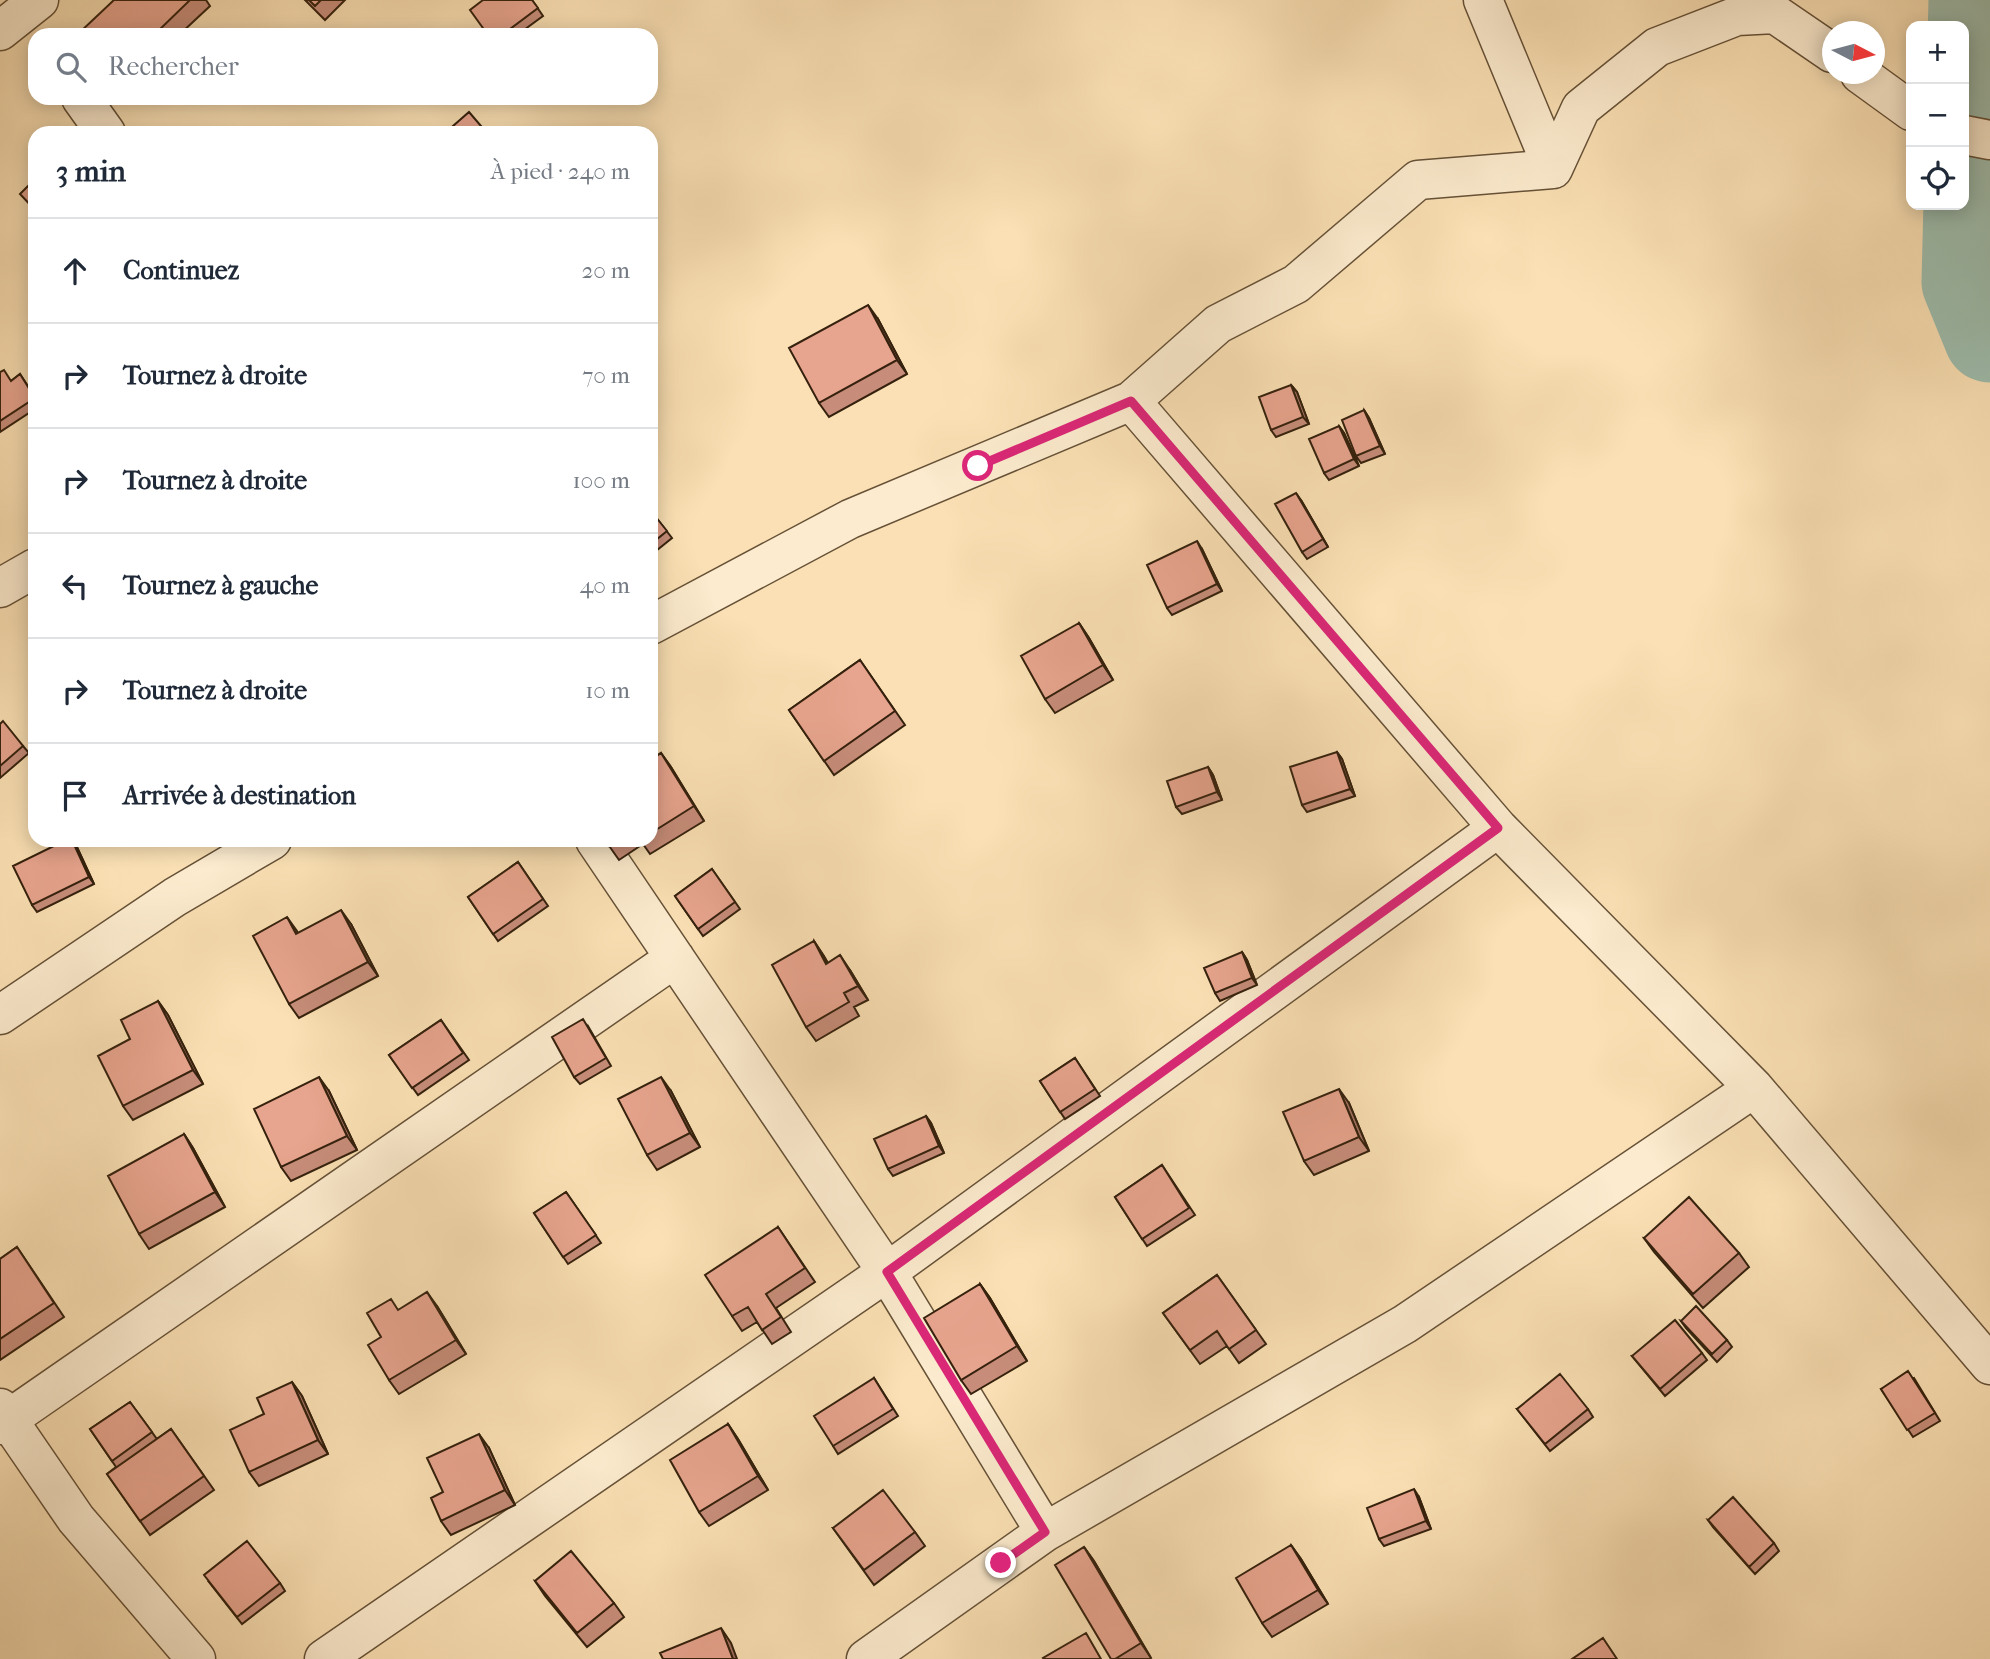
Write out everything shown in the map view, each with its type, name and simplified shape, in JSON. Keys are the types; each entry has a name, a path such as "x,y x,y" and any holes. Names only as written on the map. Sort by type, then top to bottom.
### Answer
{"street":[{"path":"1483,0 1553,169"},
{"path":"1553,169 1581,108 1657,47 1737,16 1775,15 1822,46"},
{"path":"1874,84 1906,107"},
{"path":"86,105 101,126"},
{"path":"1969,136 1990,140"},
{"path":"658,621 850,519 1131,401 1219,324 1296,284 1418,180 1553,169"},
{"path":"1131,401 1498,828 1754,1088 1990,1364"},
{"path":"0,588 28,572"},
{"path":"324,1659 887,1272 1498,828"},
{"path":"0,1015 175,897 260,847"},
{"path":"600,847 887,1272 1045,1532"},
{"path":"196,1659 76,1519 3,1417 674,958"},
{"path":"866,1659 1045,1532 1405,1324 1754,1088"}],"building":[{"path":"114,0 190,0 161,28 84,28"},
{"path":"309,0 321,0 315,6"},
{"path":"483,0 532,0 538,8 511,28 483,28 470,10"},
{"path":"469,112 481,126 453,126"},
{"path":"28,186 28,203 20,194"},
{"path":"868,305 897,360 819,403 789,348"},
{"path":"4,370 11,381 20,374 28,387 28,403 0,421 0,372"},
{"path":"1291,385 1303,417 1271,430 1259,397"},
{"path":"1364,410 1380,446 1356,456 1342,420"},
{"path":"1339,426 1354,459 1324,473 1309,439"},
{"path":"1296,493 1323,539 1302,552 1275,504"},
{"path":"658,520 667,531 658,538"},
{"path":"1197,541 1217,584 1167,608 1147,565"},
{"path":"1079,623 1103,665 1045,699 1021,656"},
{"path":"860,660 895,711 824,761 789,710"},
{"path":"3,721 23,746 0,766 0,724"},
{"path":"1337,752 1350,789 1302,805 1290,767"},
{"path":"661,753 694,806 658,829 658,755"},
{"path":"1208,767 1217,792 1176,807 1167,781"},
{"path":"52,847 75,847 89,877 32,905 13,866"},
{"path":"518,862 543,899 493,934 468,897"},
{"path":"712,869 735,902 698,929 675,896"},
{"path":"341,910 368,962 289,1004 253,936 287,917 296,934"},
{"path":"814,941 826,964 840,955 858,986 844,993 849,1002 806,1027 772,965"},
{"path":"1242,952 1252,978 1215,993 1204,968"},
{"path":"158,1001 193,1070 123,1106 98,1056 130,1039 121,1020"},
{"path":"583,1019 606,1058 574,1077 552,1037"},
{"path":"441,1020 463,1053 412,1088 389,1055"},
{"path":"1075,1058 1095,1089 1060,1112 1040,1081"},
{"path":"319,1077 347,1136 281,1167 254,1109"},
{"path":"661,1077 690,1133 647,1155 618,1099"},
{"path":"1339,1089 1359,1137 1304,1161 1283,1112"},
{"path":"926,1116 939,1146 888,1169 874,1139"},
{"path":"184,1134 215,1192 139,1234 108,1176"},
{"path":"1162,1165 1189,1208 1142,1239 1115,1197"},
{"path":"566,1192 596,1235 563,1257 534,1213"},
{"path":"1689,1197 1739,1253 1693,1294 1644,1238"},
{"path":"778,1227 805,1268 766,1294 781,1317 762,1330 748,1307 732,1316 705,1275"},
{"path":"17,1247 54,1303 0,1339 0,1259"},
{"path":"1217,1275 1256,1330 1229,1349 1217,1331 1190,1350 1163,1313"},
{"path":"980,1284 1017,1346 961,1380 924,1318"},
{"path":"427,1292 456,1340 389,1380 368,1345 381,1337 367,1313 391,1299 398,1310"},
{"path":"1696,1306 1727,1340 1712,1354 1681,1321"},
{"path":"1675,1320 1702,1353 1660,1389 1632,1356"},
{"path":"1908,1371 1935,1413 1907,1430 1881,1389"},
{"path":"1560,1374 1588,1409 1545,1444 1517,1409"},
{"path":"874,1378 893,1409 833,1446 814,1416"},
{"path":"292,1382 318,1440 249,1472 230,1430 264,1414 257,1398"},
{"path":"130,1402 152,1432 112,1461 90,1429"},
{"path":"728,1424 758,1476 699,1512 670,1460"},
{"path":"171,1429 204,1476 140,1521 107,1474"},
{"path":"479,1434 505,1490 441,1521 431,1498 443,1492 427,1458"},
{"path":"1414,1489 1426,1521 1379,1539 1367,1508"},
{"path":"883,1490 915,1532 864,1570 833,1528"},
{"path":"1733,1497 1774,1543 1749,1567 1708,1520"},
{"path":"247,1541 280,1583 237,1617 204,1575"},
{"path":"1291,1545 1318,1590 1262,1623 1236,1578"},
{"path":"1084,1547 1141,1643 1115,1659 1111,1659 1055,1565"},
{"path":"571,1551 614,1603 577,1633 535,1581"},
{"path":"721,1628 733,1659 663,1659 660,1653"},
{"path":"1086,1633 1101,1659 1043,1658"},
{"path":"1603,1638 1617,1659 1572,1659"}],"waterway":[{"path":"1975,0 1968,282 1990,336"}],"route":[{"path":"978,466 1131,401 1498,828 887,1272 1045,1532 1001,1563"}]}
